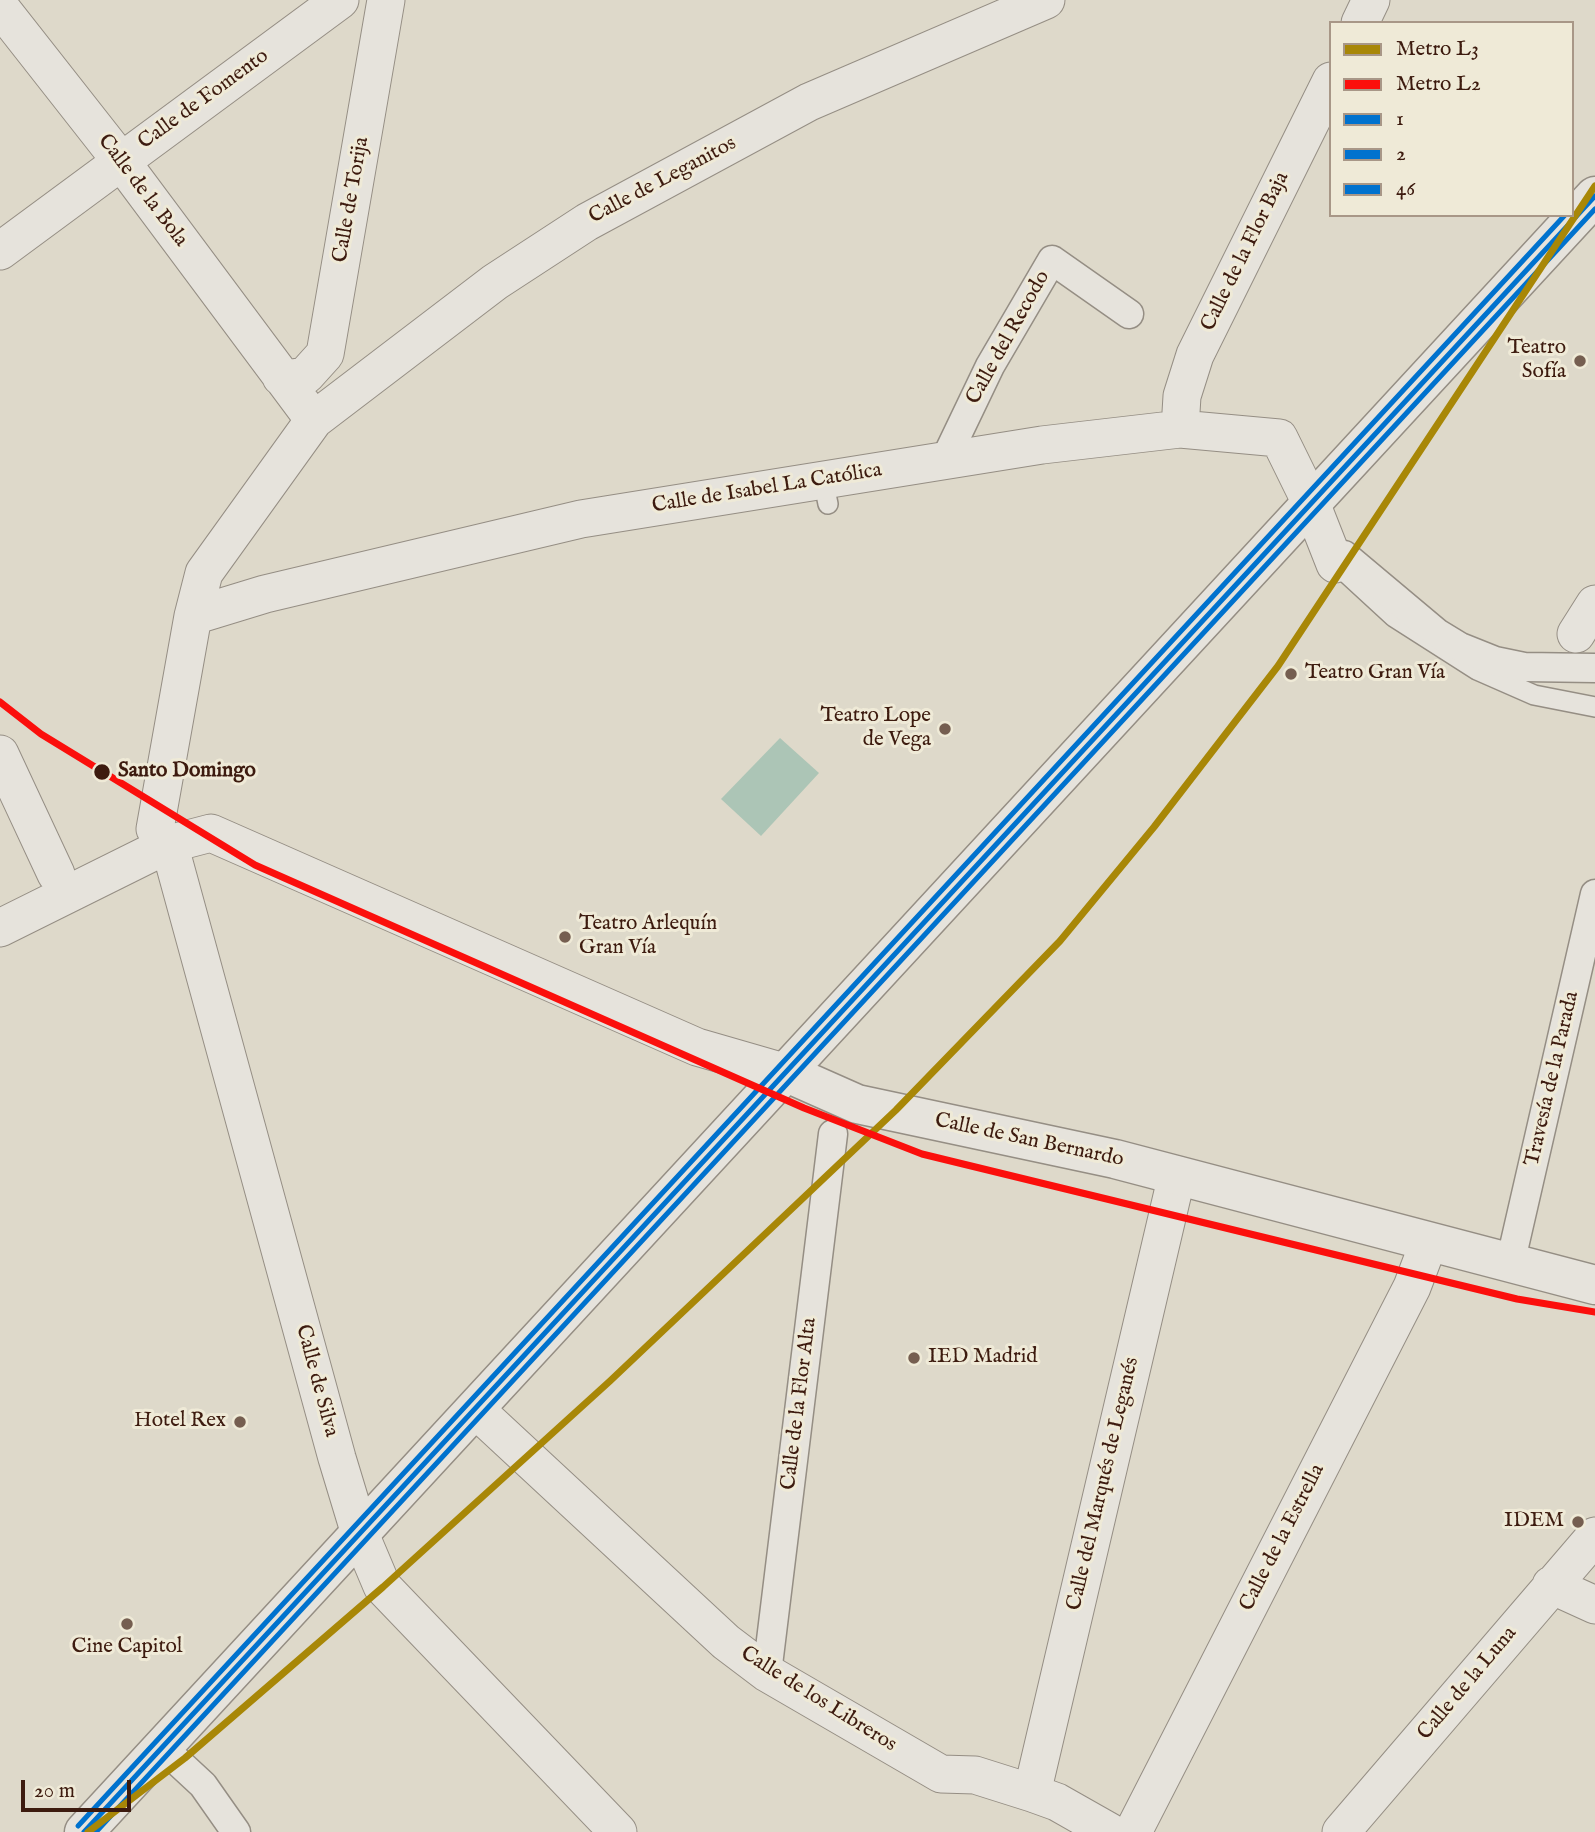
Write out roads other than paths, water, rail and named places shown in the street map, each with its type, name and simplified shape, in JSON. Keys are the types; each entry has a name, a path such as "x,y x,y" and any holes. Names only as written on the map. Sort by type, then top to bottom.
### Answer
{"street":[{"name":"Calle de Fomento","path":"0,251 340,0"},
{"name":"Calle de Torija","path":"325,354 386,0"},
{"name":"Calle de Leganitos","path":"162,836 193,616 204,573 314,420 495,282 587,222 809,103 1046,0"},
{"path":"1361,21 1371,0"},
{"name":"Calle de la Bola","path":"0,7 121,161 314,420"},
{"name":"Calle de la Flor Baja","path":"1180,429 1182,396 1195,355 1329,85"},
{"path":"84,1832 1595,196"},
{"name":"Calle del Recodo","path":"944,462 990,366 1052,261 1129,314"},
{"path":"281,377 296,378 306,375 325,354 358,387"},
{"name":"Calle de Isabel La Católica","path":"193,616 265,594 581,519 825,491 944,462 1042,445 1180,429 1279,438 1311,503"},
{"path":"1311,503 1340,559 1460,647 1495,661 1524,667 1595,668"},
{"path":"0,754 56,874"},
{"name":"Calle de San Bernardo","path":"162,836 211,833 696,1047 787,1073 857,1104 1177,1175 1595,1285"},
{"path":"1,914 56,874 162,836"},
{"path":"1,914 162,836"},
{"name":"Calle de Silva","path":"162,836 360,1534 382,1586 618,1832"},
{"name":"Travesía de la Parada","path":"1510,1264 1583,999 1595,894"},
{"name":"Calle de la Flor Alta","path":"767,1673 833,1134"},
{"name":"Calle del Marqués de Leganés","path":"1032,1793 1177,1175"},
{"name":"Calle de la Estrella","path":"1133,1832 1412,1287 1429,1242"},
{"name":"Calle de los Libreros","path":"475,1409 726,1642 767,1673 940,1774 975,1775 1032,1793 1057,1802 1110,1832"},
{"name":"Calle de la Luna","path":"1341,1832 1595,1536"},
{"path":"1551,1586 1595,1605"},
{"path":"162,1747 203,1785 236,1832"}],"lane":[{"path":"1340,559 1394,617 1468,665 1534,695 1595,707"},
{"path":"1586,619 1573,617 1583,597 1595,584"}],"metro line":[{"name":"L3","path":"88,1832 185,1758 383,1587 610,1381 896,1110 1060,941 1154,827 1278,666 1595,186"},
{"name":"L2","path":"0,702 41,734 255,865 804,1108 922,1154 1517,1299 1595,1312"}],"place":[{"name":"Teatro Sofía","path":"1580,361"},
{"name":"Teatro Gran Vía","path":"1291,674"},
{"name":"Teatro Lope de Vega","path":"945,729"},
{"name":"Santo Domingo","path":"102,772"},
{"name":"Teatro Arlequín Gran Vía","path":"565,937"},
{"name":"IED Madrid","path":"914,1358"},
{"name":"Hotel Rex","path":"240,1422"},
{"name":"IDEM","path":"1578,1522"},
{"name":"Cine Capitol","path":"127,1624"}]}
